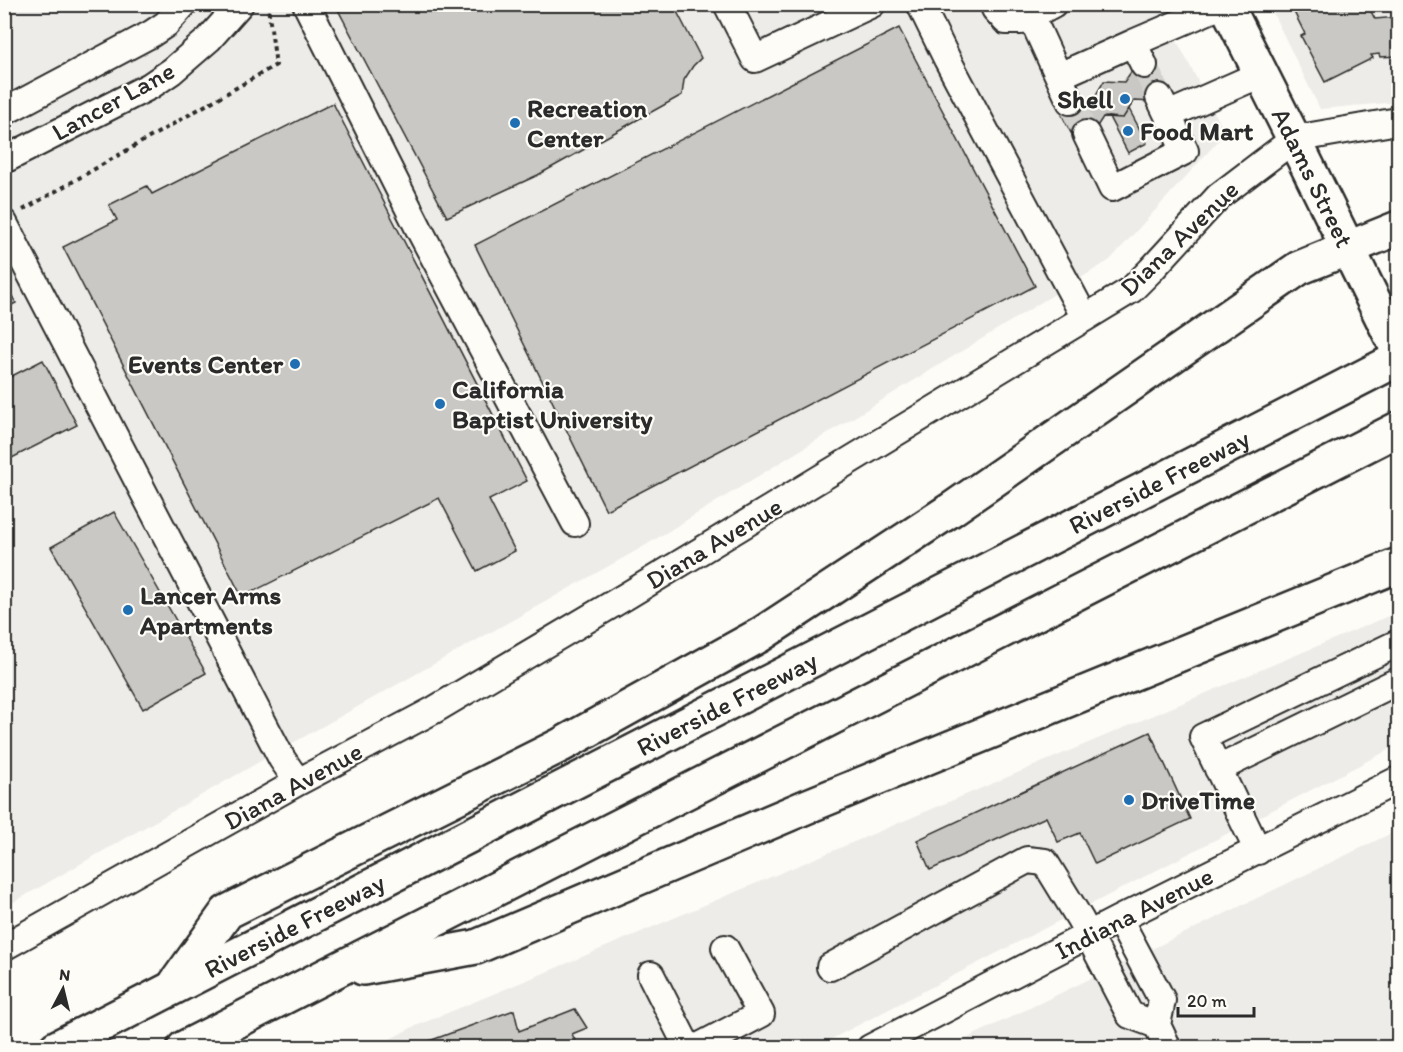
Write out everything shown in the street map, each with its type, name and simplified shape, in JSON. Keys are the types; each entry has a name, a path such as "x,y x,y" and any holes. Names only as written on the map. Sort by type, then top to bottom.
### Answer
{"main road":[{"name":"Adams Street","path":"1225,4 1391,335"},
{"path":"173,987 227,912 561,745 760,635 961,502 1299,268 1398,228"},
{"name":"Riverside Freeway","path":"56,1047 1398,359"},
{"path":"184,1047 1398,429"},
{"path":"325,975 476,947 808,806 1398,565"}],"street":[{"name":"Lancer Lane","path":"4,112 151,34 166,24 184,4"},
{"name":"Lancer Lane","path":"4,160 150,86 209,39 240,4"},
{"path":"306,4 419,229 574,523"},
{"path":"727,4 755,59 872,4"},
{"path":"920,4 952,69 1085,318"},
{"path":"993,4 1006,21 1022,21 1042,10 1059,76 1070,101"},
{"path":"1059,76 1138,54 1225,4"},
{"path":"1086,134 1112,188 1185,151 1163,106 1261,74"},
{"name":"Diana Avenue","path":"4,947 298,782 444,704 1131,290 1219,196 1294,139 1398,121"},
{"path":"10,219 282,759 298,782"},
{"path":"1258,851 1203,737 1398,643"},
{"path":"1218,769 1398,681"},
{"name":"Indiana Avenue","path":"871,1047 1092,943 1119,920 1398,780"},
{"path":"830,967 1028,860 1045,862 1130,1015 1162,1036"},
{"path":"1119,920 1162,1000 1162,1036"},
{"path":"696,1047 761,1014 725,948"},
{"path":"651,975 688,1047"}],"path":[{"path":"10,219 276,65 268,7"}],"shaded area":[{"name":"California Baptist University","path":"5,5 1158,5 1220,123 1222,134 1110,260 641,548 5,907"},
{"path":"1269,5 1398,5 1398,102 1320,109"},
{"path":"1398,612 1398,745 816,1047 373,1048 411,1028"},
{"path":"1398,830 1398,1047 949,1047"}],"building":[{"name":"Recreation Center","path":"335,4 673,4 701,58 684,80 682,95 538,175 447,217"},
{"path":"1290,4 1367,4 1375,19 1398,17 1398,56 1371,55 1373,58 1325,82 1301,36 1305,34"},
{"path":"899,28 1035,286 606,510 475,245"},
{"name":"Shell","path":"1136,65 1157,66 1166,85 1155,102 1134,101 1123,118 1103,117 1092,134 1071,133 1062,115 1072,98 1093,100 1104,81 1124,82"},
{"name":"Events Center","path":"333,103 527,481 489,500 515,551 477,571 439,498 242,597 63,247 117,220 109,205 147,186 152,194"},
{"name":"Food Mart","path":"1129,109 1147,143 1128,153 1109,117 1123,118"},
{"path":"4,282 16,303 4,309"},
{"path":"43,360 77,425 4,462 4,380"},
{"name":"Lancer Arms Apartments","path":"114,512 206,673 143,709 51,547"},
{"path":"1150,732 1190,819 1095,864 1080,833 1058,842 1046,817 930,870 917,840"},
{"path":"575,1009 587,1028 572,1034 579,1048 410,1048 514,1010 519,1031"}],"tunnel":[{"path":"1144,65 1159,97"},
{"path":"1070,101 1086,134"}],"place":[{"name":"Shell","path":"1125,99"},
{"name":"Recreation Center","path":"515,123"},
{"name":"Food Mart","path":"1128,131"},
{"name":"Events Center","path":"295,364"},
{"name":"California Baptist University","path":"440,404"},
{"name":"Lancer Arms Apartments","path":"128,610"},
{"name":"DriveTime","path":"1129,800"}]}
